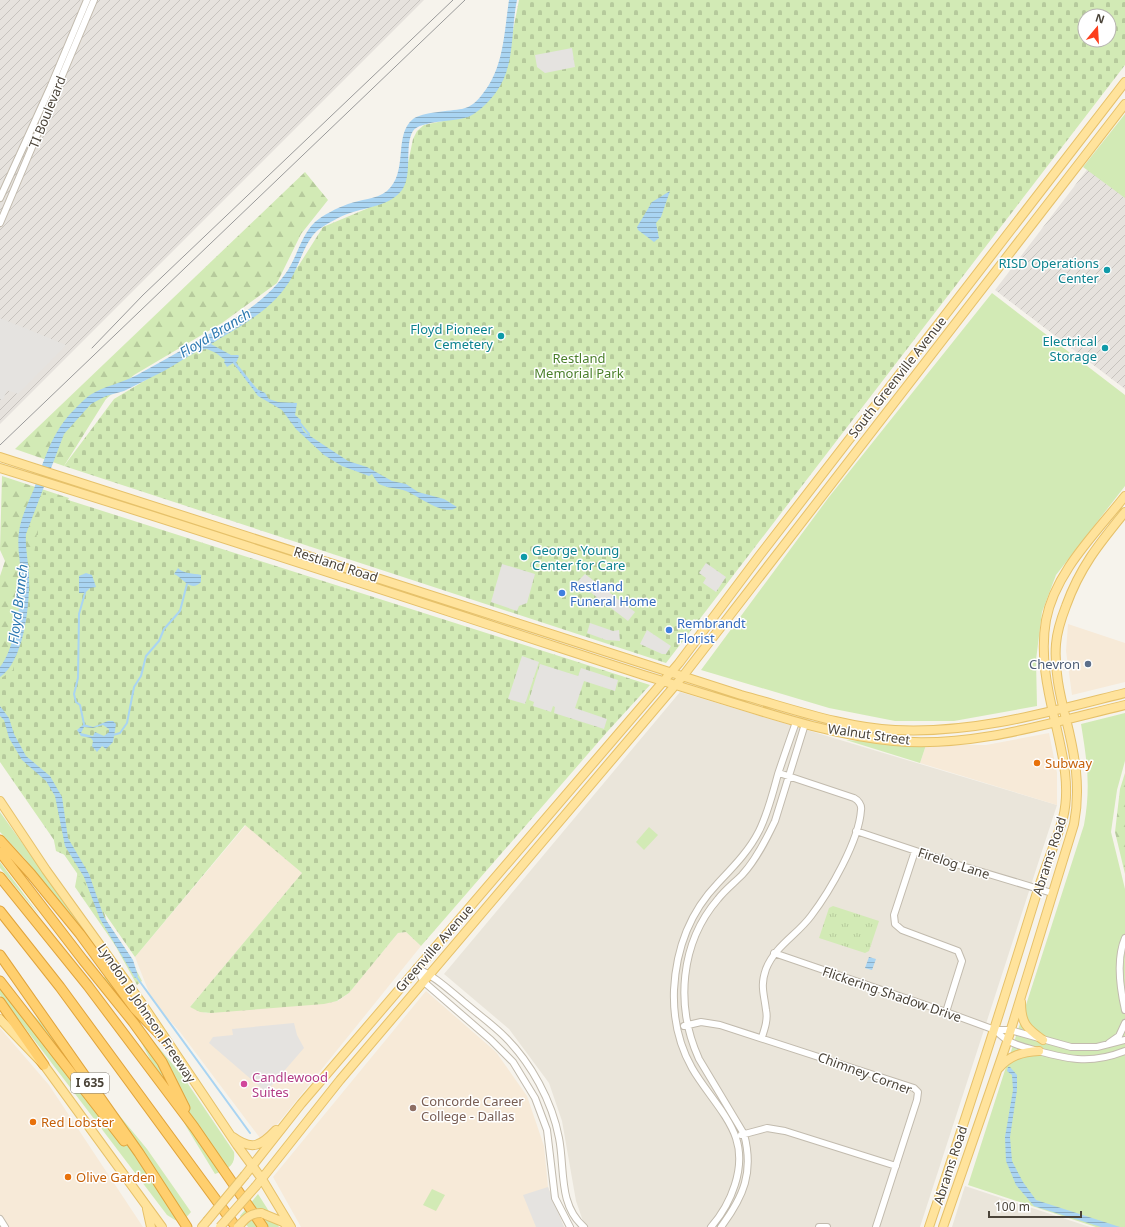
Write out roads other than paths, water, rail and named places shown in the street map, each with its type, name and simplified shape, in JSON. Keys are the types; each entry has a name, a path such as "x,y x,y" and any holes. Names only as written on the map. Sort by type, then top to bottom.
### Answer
{"highway":[{"path":"0,840 31,874 80,934 135,1009 166,1042"},
{"path":"0,852 46,913 133,1022 162,1062 194,1127 263,1227"},
{"name":"Lyndon B Johnson Freeway","path":"0,877 88,986 194,1127"},
{"path":"0,911 60,987 237,1227"},
{"name":"I 635","path":"0,955 139,1153 187,1227"},
{"path":"0,981 73,1073 177,1212"},
{"path":"0,1002 44,1066"}],"main road":[{"name":"South Greenville Avenue","path":"671,672 1125,82"},
{"name":"South Greenville Avenue","path":"683,676 714,638 744,597 1125,104"},
{"path":"1066,159 1076,168"},
{"path":"984,265 995,274"},
{"name":"Restland Road","path":"0,457 671,672"},
{"path":"3,469 10,460"},
{"name":"Restland Road","path":"3,469 663,681"},
{"name":"Abrams Road","path":"929,1227 995,1030 1038,889 1063,818 1066,772 1052,711 1044,659 1047,619 1062,580 1087,544 1125,496"},
{"name":"Abrams Road","path":"943,1227 1022,994 1074,824 1078,806 1074,754 1066,719 1056,660 1058,630 1073,584 1094,551 1125,512"},
{"path":"1087,544 1094,551"},
{"path":"734,589 744,597"},
{"path":"704,631 714,638"},
{"name":"Walnut Street","path":"671,672 740,695 838,721 893,730 944,730 987,726 1125,693"},
{"name":"Greenville Avenue","path":"202,1227 416,968 671,672"},
{"name":"Greenville Avenue","path":"220,1227 262,1179 357,1061 430,974 683,676"},
{"name":"Walnut Street","path":"663,681 796,722 838,732 894,741 946,741 984,737 1125,705"},
{"path":"944,730 946,741"},
{"name":"Lyndon B Johnson Freeway","path":"0,801 46,870 138,999 229,1134 262,1179 291,1227"},
{"path":"528,839 538,848"},
{"path":"1022,994 1021,1009 1024,1023 1027,1029 1043,1040"},
{"path":"0,1019 44,1066 162,1227"},
{"path":"346,1051 357,1061"},
{"path":"992,1083 999,1069 1011,1057 1025,1052 1039,1051"},
{"path":"229,1134 240,1142 252,1146 264,1141 276,1130 287,1123"},
{"path":"146,1204 152,1227"},
{"path":"237,1227 246,1218 255,1213 261,1213 283,1222 288,1227"}],"street":[{"name":"TI Boulevard","path":"0,198 50,88 87,0"},
{"name":"TI Boulevard","path":"0,223 2,211 94,0"},
{"path":"711,1227 726,1208 732,1194 739,1162 736,1137 692,1068 677,1028 674,1015 677,964 686,931 708,895 737,862 760,830 796,722"},
{"path":"721,1227 736,1207 746,1180 748,1161 744,1134 699,1059 686,1025 684,985 693,937 715,902 742,876 762,847 775,821 805,724"},
{"path":"762,1037 766,1024 767,1011 762,984 766,968 774,953 810,918 827,894 847,856 862,809 857,799 779,773"},
{"name":"Firelog Lane","path":"856,831 915,851 1052,893"},
{"path":"915,851 894,915 895,924 902,930 958,951 961,955 962,961 946,1012"},
{"path":"1125,938 1122,946 1120,962 1125,1017"},
{"name":"Flickering Shadow Drive","path":"774,953 995,1030 1010,1030 1043,1040 1076,1047 1107,1045 1125,1040"},
{"path":"416,968 430,974 504,1037 521,1056 547,1100 559,1138 564,1186 568,1203 575,1217 584,1227"},
{"path":"416,968 424,982 491,1040 512,1062 535,1098 547,1130 554,1198 570,1227"},
{"name":"Chimney Corner","path":"677,1028 701,1022 710,1023 762,1037 914,1088 918,1092 917,1100 876,1227"},
{"path":"1107,1045 1119,1036 1125,1023"},
{"path":"995,1030 1006,1042 1074,1060 1125,1056"},
{"path":"1105,1058 1125,1051"},
{"path":"512,1062 521,1056"},
{"path":"736,1137 767,1128 785,1130 896,1166"},
{"path":"0,1218 4,1227"},
{"path":"819,1227 827,1227"}],"water":[{"name":"Floyd Branch","path":"509,0 517,0 508,66 500,86 490,99 482,108 468,117 430,123 417,127 410,137 407,176 402,190 391,200 385,203 342,216 318,230 313,235 291,279 280,295 252,319 211,344 231,355 238,355 239,356 236,363 255,388 265,393 269,399 278,402 297,403 295,415 301,420 300,425 304,432 348,461 367,467 392,481 406,484 418,492 444,499 457,507 452,510 438,508 409,492 379,484 372,474 369,476 342,466 324,455 296,429 282,410 258,396 233,363 227,367 224,362 225,360 216,353 207,349 199,350 164,371 124,391 106,396 91,404 64,434 26,534 29,574 27,614 24,630 15,658 8,669 0,677 0,667 10,649 19,609 21,574 18,543 21,521 48,450 63,422 90,395 101,389 131,378 163,361 248,310 261,300 273,289 288,270 306,233 318,219 353,202 378,196 387,191 394,183 398,174 404,134 407,126 413,119 429,113 468,107 481,96 489,85 499,62 502,50"},
{"path":"670,191 661,217 656,223 659,238 654,242 638,230 637,227 652,202"},
{"path":"178,568 185,572 201,575 201,582 194,586 187,584 174,574"},
{"path":"86,573 92,575 96,587 90,588 85,593 79,593 79,576"},
{"path":"0,706 9,718 14,734 26,756 50,776 62,797 68,838 89,874 104,917 133,960 138,976 135,978 100,919 84,877 65,846 55,796 46,781 22,760 9,738 4,720 0,716"},
{"path":"108,721 113,721 116,724 113,742 106,749 102,746 97,752 92,746 93,741 91,738 81,736 77,730 84,724 93,727","holes":["103,725 109,729 109,732 104,736 95,732 93,736 81,733 84,727 93,728"]},
{"path":"869,957 876,959 872,970 865,968"},
{"path":"1008,1067 1010,1067 1017,1075 1017,1090 1010,1137 1012,1161 1023,1182 1036,1200 1120,1227 1101,1227 1034,1206 1016,1185 1006,1161 1005,1137 1013,1090 1012,1075 1007,1071"}],"waterway":[{"path":"234,362 259,393"},
{"path":"299,422 309,434"},
{"path":"113,735 120,733 127,723 134,687 141,676 146,656 159,641 164,629 180,611 187,584"},
{"path":"84,724 80,705 76,702 74,694 78,678 79,614 85,593"},
{"path":"135,975 250,1133"}],"tram line":[{"path":"92,348 143,295 453,0"},
{"path":"0,445 465,0"}],"place":[{"name":"RISD Operations Center","path":"1107,270"},
{"name":"Floyd Pioneer Cemetery","path":"501,336"},
{"name":"Electrical Storage","path":"1105,348"},
{"name":"George Young Center for Care","path":"524,557"},
{"name":"Restland Funeral Home","path":"562,593"},
{"name":"Rembrandt Florist","path":"669,630"},
{"name":"Chevron","path":"1088,664"},
{"name":"Subway","path":"1037,763"},
{"name":"Candlewood Suites","path":"244,1084"},
{"name":"Concorde Career College - Dallas","path":"413,1108"},
{"name":"Red Lobster","path":"33,1122"},
{"name":"Olive Garden","path":"68,1177"}],"park label":[{"name":"Restland Memorial Park","path":"579,366"}]}
